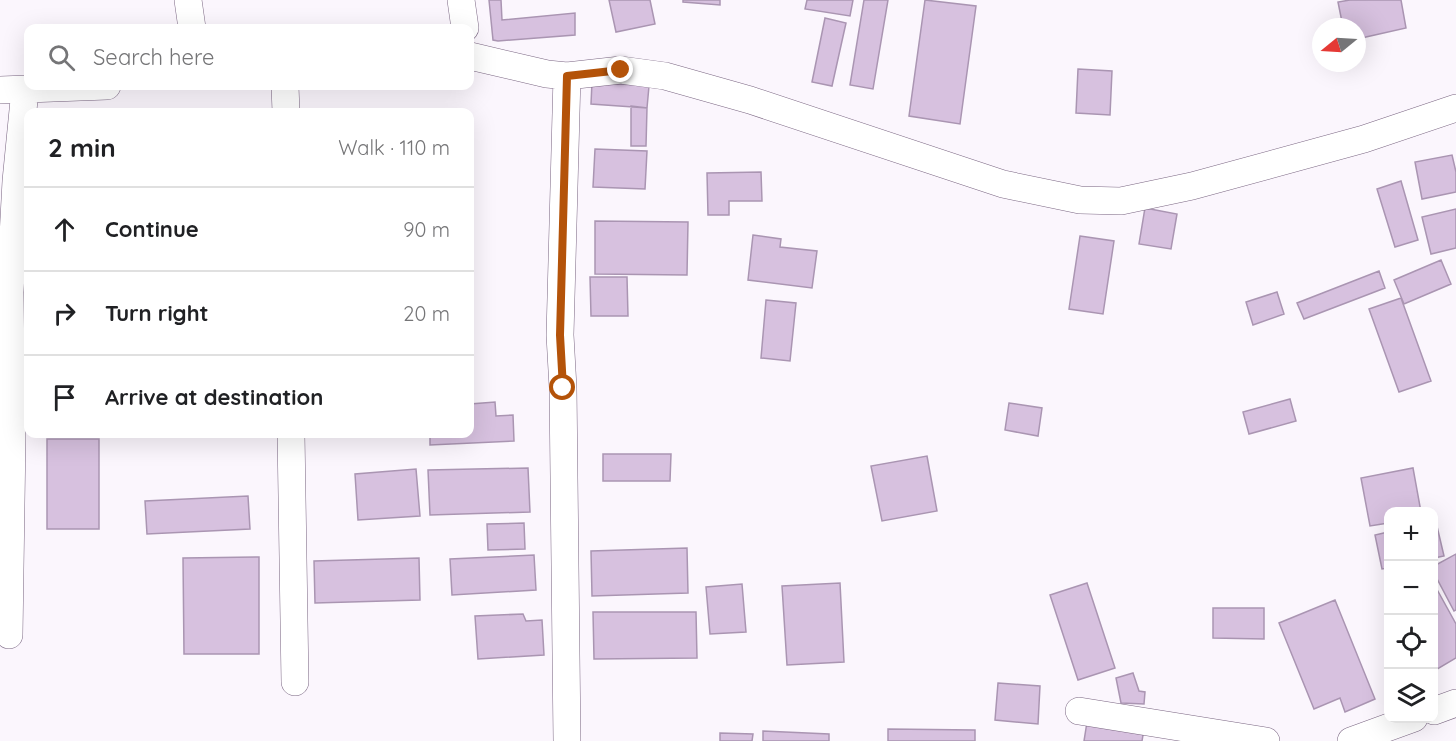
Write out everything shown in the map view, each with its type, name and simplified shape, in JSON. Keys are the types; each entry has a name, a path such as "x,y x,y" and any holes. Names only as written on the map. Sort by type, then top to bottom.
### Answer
{"street":[{"path":"188,0 191,24"},
{"path":"461,0 464,24"},
{"path":"474,57 547,74 567,76 621,70 665,76 814,120 1003,184 1080,200 1121,201 1192,186 1364,139 1456,108"},
{"path":"567,76 560,335 563,388 567,741"},
{"path":"9,635 12,438 10,292 16,181 13,90"},
{"path":"285,90 286,108"},
{"path":"291,438 295,682"},
{"path":"1438,710 1456,703"},
{"path":"1078,711 1266,741"},
{"path":"1351,741 1400,723"}],"building":[{"path":"489,0 501,0 502,20 575,13 575,35 493,40"},
{"path":"609,0 650,0 655,24 616,32"},
{"path":"683,0 720,0 720,5 683,2"},
{"path":"807,0 853,0 850,16 805,9"},
{"path":"864,0 888,0 873,89 850,85"},
{"path":"925,0 976,6 960,124 909,116"},
{"path":"1401,0 1406,28 1366,37 1366,18 1341,18 1338,2"},
{"path":"825,18 846,23 832,86 812,82"},
{"path":"1078,69 1112,71 1110,115 1076,113"},
{"path":"592,82 649,86 647,108 591,104"},
{"path":"631,106 647,108 646,146 631,146"},
{"path":"595,149 647,151 645,189 593,187"},
{"path":"1452,155 1456,172 1456,192 1422,199 1415,162"},
{"path":"761,172 762,201 729,201 729,215 708,215 707,173"},
{"path":"1401,181 1418,240 1395,247 1377,189"},
{"path":"1145,208 1177,214 1171,249 1139,244"},
{"path":"1456,209 1456,248 1431,254 1422,217"},
{"path":"595,221 688,222 687,275 595,274"},
{"path":"753,235 781,239 780,247 817,251 812,288 748,280"},
{"path":"1080,236 1114,241 1103,314 1069,309"},
{"path":"1441,260 1451,284 1404,304 1394,280"},
{"path":"1379,271 1385,288 1304,319 1297,303"},
{"path":"590,277 627,277 628,316 591,316"},
{"path":"1277,292 1284,314 1253,325 1246,302"},
{"path":"1401,298 1431,381 1399,392 1369,309"},
{"path":"766,300 796,303 790,361 761,358"},
{"path":"1290,399 1296,421 1249,434 1243,412"},
{"path":"495,402 496,416 513,415 514,441 430,445 430,438 474,438 474,404"},
{"path":"1009,403 1042,408 1038,436 1005,430"},
{"path":"47,439 99,439 99,529 47,529"},
{"path":"603,454 671,454 670,481 603,481"},
{"path":"927,456 937,511 882,521 871,466"},
{"path":"528,468 530,512 430,515 428,470"},
{"path":"1413,468 1420,507 1384,507 1384,524 1370,526 1361,478"},
{"path":"416,469 420,516 358,520 355,474"},
{"path":"248,496 250,529 147,534 145,501"},
{"path":"524,523 525,549 488,550 487,524"},
{"path":"1438,530 1444,556 1438,557"},
{"path":"1384,533 1384,569 1382,569 1375,535"},
{"path":"687,548 688,593 592,596 591,551"},
{"path":"1456,554 1456,610 1454,611 1438,581 1438,564"},
{"path":"534,555 536,590 452,595 450,559"},
{"path":"259,557 259,654 184,654 183,558"},
{"path":"419,558 420,600 315,603 314,561"},
{"path":"840,583 844,662 787,665 782,586"},
{"path":"1087,583 1115,668 1078,680 1050,595"},
{"path":"742,584 746,632 710,634 706,587"},
{"path":"1438,591 1456,624 1456,658 1438,669"},
{"path":"1335,600 1375,699 1345,712 1340,698 1314,709 1279,623"},
{"path":"1213,608 1264,608 1264,639 1213,638"},
{"path":"593,612 696,612 697,658 594,659"},
{"path":"523,614 526,621 542,620 544,655 478,659 475,616"},
{"path":"1133,673 1139,691 1145,692 1144,704 1121,703 1116,678"},
{"path":"998,683 1040,686 1038,724 995,720"},
{"path":"1087,722 1144,729 1142,741 1084,741"},
{"path":"888,729 975,730 975,741 888,741"},
{"path":"763,731 829,734 829,741 763,741"},
{"path":"720,733 753,734 752,741 720,741"}],"route":[{"path":"563,388 560,335 567,76 621,70"}]}
